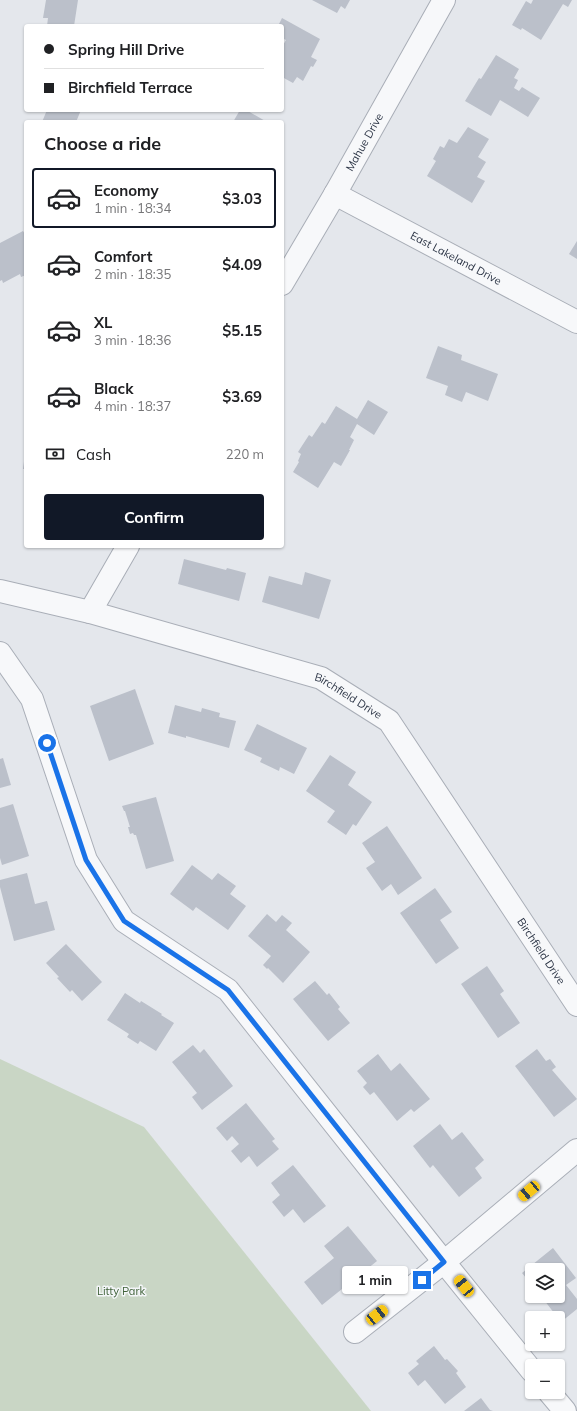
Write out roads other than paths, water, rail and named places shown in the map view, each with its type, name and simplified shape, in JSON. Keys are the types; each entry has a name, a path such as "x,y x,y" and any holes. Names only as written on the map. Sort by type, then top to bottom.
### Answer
{"street":[{"name":"Mahue Drive","path":"284,281 335,194 444,0"},
{"name":"East Lakeland Drive","path":"335,194 577,322"},
{"path":"90,612 127,548"},
{"name":"Birchfield Drive","path":"0,591 90,612 321,678 389,721 577,1005"},
{"path":"0,653 32,699 86,860 124,921 228,990 525,1362"},
{"path":"355,1332 444,1262 577,1150"},
{"path":"555,1399 565,1411"}],"park label":[{"name":"Litty Park","path":"121,1291"}]}
